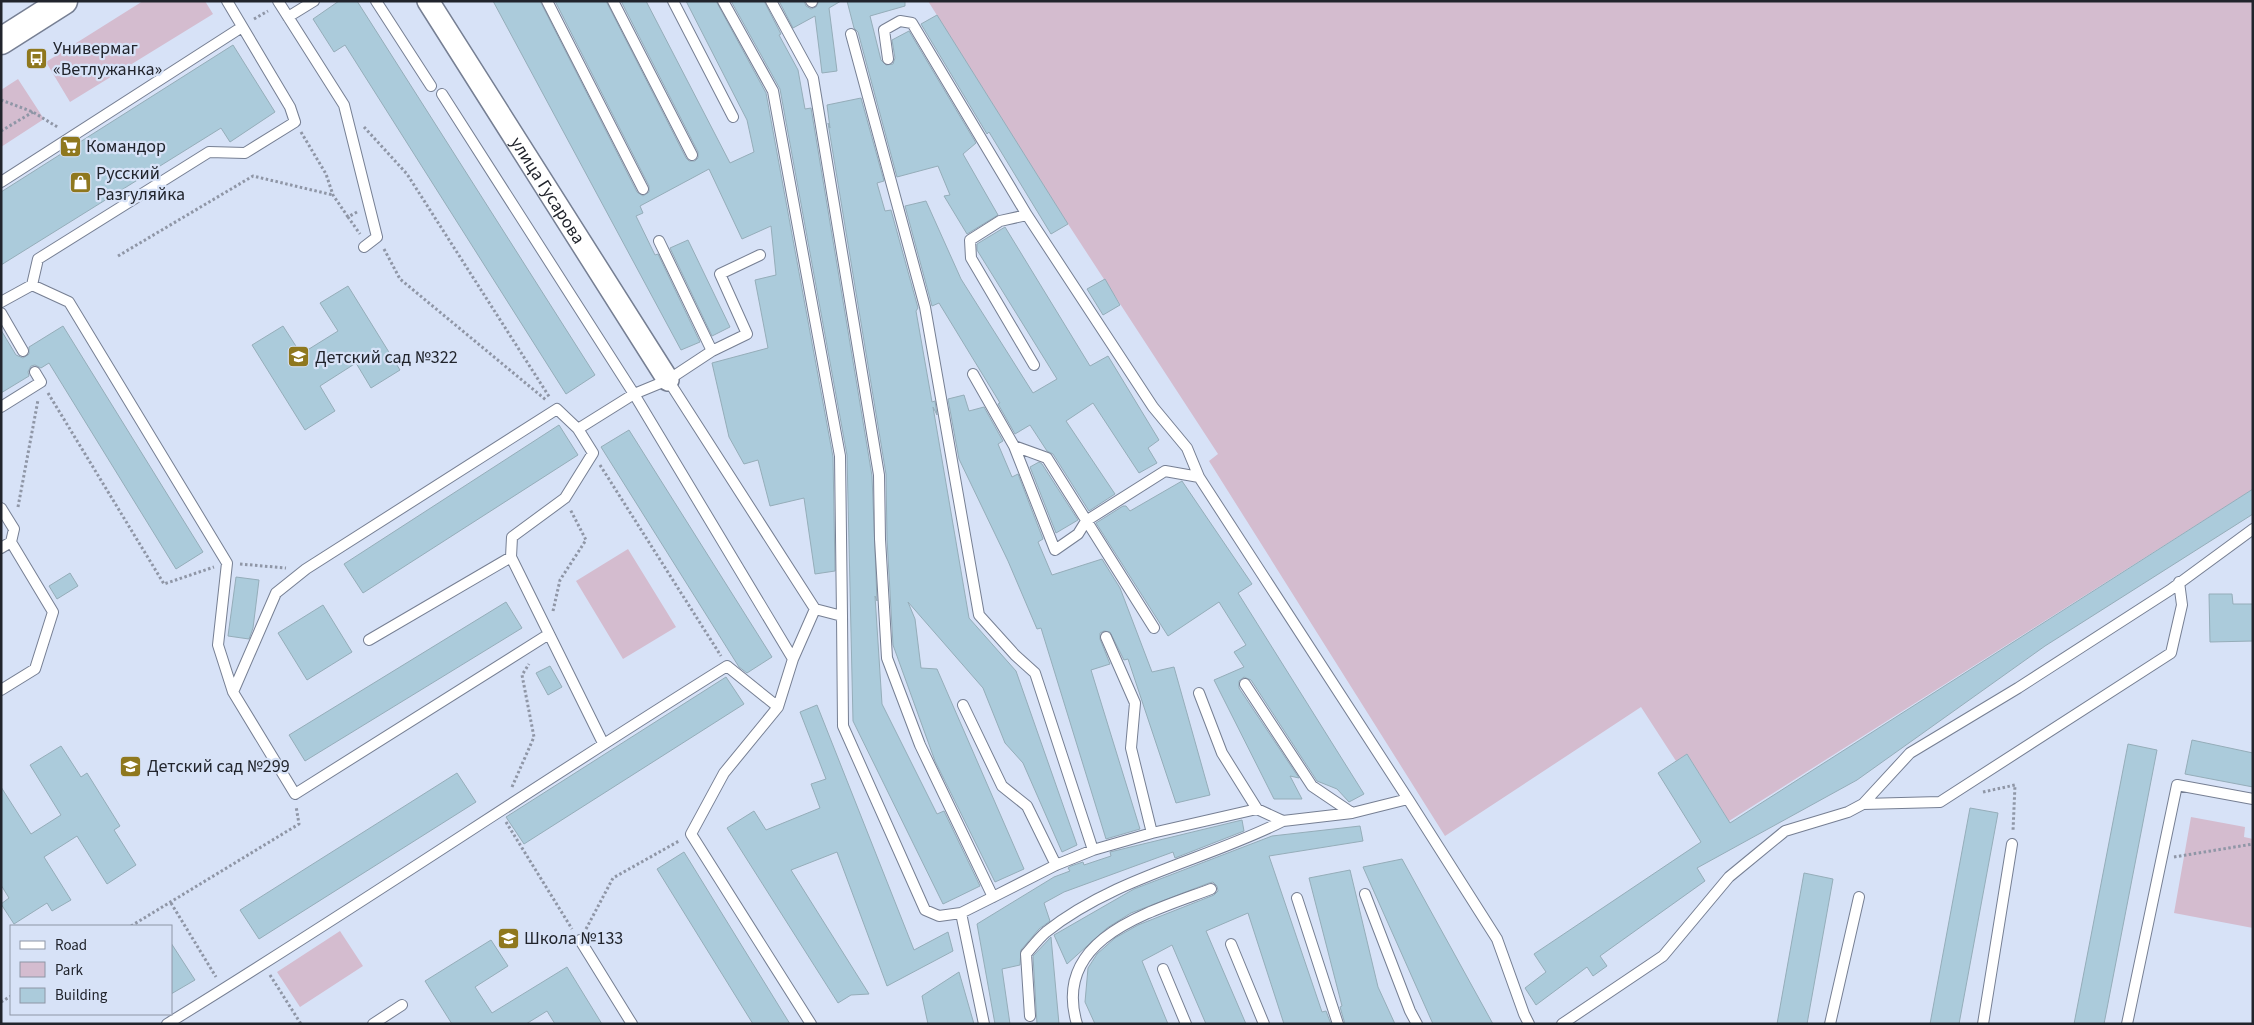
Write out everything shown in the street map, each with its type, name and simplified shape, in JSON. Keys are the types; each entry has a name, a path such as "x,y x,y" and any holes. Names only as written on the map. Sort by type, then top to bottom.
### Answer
{"street":[{"path":"1,41 64,1"},
{"name":"улица Гусарова","path":"428,1 668,380"}],"lane":[{"path":"1,302 32,285 38,259 209,152 245,153 295,122 290,107 246,25 227,1"},
{"path":"278,1 344,105 377,237 364,247"},
{"path":"288,17 314,1"},
{"path":"376,1 430,86"},
{"path":"547,1 643,189"},
{"path":"613,1 692,155"},
{"path":"673,1 733,117"},
{"path":"723,1 773,91 840,456 843,726 925,910 940,916 961,913 1056,865 1093,850 1152,833 1257,809"},
{"path":"772,1 813,78 880,475 880,539 887,658 920,745 992,897"},
{"path":"888,59 884,30 900,21 912,22 1027,214 1153,407 1187,448 1198,477 1497,939 1529,1024"},
{"path":"1,182 246,25"},
{"path":"851,34 925,307 979,615 1015,655 1035,673 1093,850"},
{"path":"442,94 634,394 794,659"},
{"path":"1027,214 1000,220 970,240 970,258 1034,365"},
{"path":"659,241 712,351"},
{"path":"578,429 634,394 668,380 712,351 747,334 720,274 760,255"},
{"path":"32,285 69,302 227,563 218,645 233,692 294,794 549,634"},
{"path":"1,313 23,350"},
{"path":"1,407 41,382 35,372"},
{"path":"973,374 1014,446 1055,550 1078,534 1086,521 1165,471 1198,477"},
{"path":"668,380 815,609 842,616"},
{"path":"233,692 276,593 306,570 557,409 578,429 593,454 565,498 512,537 511,557 603,743"},
{"path":"1014,446 1047,458 1154,628"},
{"path":"1,508 14,529 11,542 53,612 35,669 1,690"},
{"path":"1562,1024 1663,956 1729,877 1785,831 1848,812 1863,804 1910,753 2018,688 2180,582 2253,529"},
{"path":"1,548 11,542"},
{"path":"369,640 511,557"},
{"path":"1863,804 1940,802 2171,653 2182,605 2180,582"},
{"path":"810,1024 691,834 724,773 778,707 794,659 815,609"},
{"path":"1106,637 1135,703 1131,748 1152,833"},
{"path":"167,1024 500,812 603,743 727,666 778,707"},
{"path":"1245,684 1312,786 1352,813"},
{"path":"1199,693 1222,754 1257,809 1283,821"},
{"path":"963,705 1002,786 1027,806 1056,865"},
{"path":"2127,1024 2177,785 2253,799"},
{"path":"1030,1016 1026,954 1045,932 1085,905 1170,866 1251,837 1283,821 1352,813 1408,799"},
{"path":"1984,1024 2012,844"},
{"path":"1078,1024 1073,989 1081,962 1104,936 1154,910 1211,889"},
{"path":"1365,894 1410,1011 1417,1024"},
{"path":"1830,1024 1859,897"},
{"path":"1297,898 1338,1024"},
{"path":"961,913 984,1024"},
{"path":"580,940 632,1024"},
{"path":"1231,944 1264,1024"},
{"path":"1162,969 1186,1024"},
{"path":"373,1024 402,1005"}],"path":[{"path":"246,25 266,12"},
{"path":"1,100 33,112 73,137"},
{"path":"344,105 407,174 557,409"},
{"path":"1,131 33,112"},
{"path":"295,122 326,174 333,194 348,217"},
{"path":"118,256 253,176 333,194"},
{"path":"377,237 400,279 557,409"},
{"path":"41,382 164,584 227,563 306,570"},
{"path":"14,529 41,382"},
{"path":"593,454 727,666"},
{"path":"1977,793 2015,785 2012,844"},
{"path":"133,925 299,824 294,794"},
{"path":"500,812 580,940 613,878 691,834"},
{"path":"2160,859 2253,844"},
{"path":"171,903 223,989"},
{"path":"264,964 301,1024"}],"green space":[{"path":"143,1 205,1 213,14 70,102 46,62"},
{"path":"928,1 2253,1 2253,489 1729,821 1687,754 1676,761 1641,707 1445,836 1209,461 1218,454 1068,224"},
{"path":"18,79 44,119 1,147 1,90"},
{"path":"628,549 676,627 623,659 576,581"},
{"path":"2191,817 2245,827 2244,837 2253,839 2253,928 2174,913"},
{"path":"340,931 363,966 300,1007 277,972"}],"building":[{"path":"339,1 357,1 595,375 566,394 345,45 334,52 313,19"},
{"path":"493,1 540,1 637,192 643,196 649,192 649,186 555,1 606,1 686,158 689,161 695,161 698,158 698,152 621,1 646,1 730,163 754,152 747,120 686,1 716,1 766,93 833,457 835,571 815,574 804,498 770,506 758,460 744,464 729,437 712,363 768,348 755,280 776,275 771,226 742,239 709,169 640,206 643,213 636,216 655,255 658,254 700,342 681,350"},
{"path":"731,1 764,1 781,34 779,35 798,70 805,109 811,108 872,476 877,601 875,596 882,704 937,814 944,811 980,886 943,904 853,721 847,455 780,89"},
{"path":"779,1 804,1 806,6 811,9 816,7 819,1 841,1 829,8 837,71 822,73 815,16 793,28"},
{"path":"847,1 905,1 905,6 870,16 881,60 886,65 893,64 895,58 892,40 909,31 976,143 963,154 998,215 967,234 944,196 950,195 938,166 897,177 858,32 854,28"},
{"path":"937,15 1068,224 1051,234 989,132 987,134 921,24"},
{"path":"233,45 275,112 230,142 221,128 1,265 1,192"},
{"path":"861,98 884,181 877,183 885,211 891,210 918,308 916,311 932,402 935,401 937,415 933,407 969,618 1016,671 1077,845 1062,852 1023,763 1005,743 983,688 908,602 915,619 921,668 937,669 1024,869 995,882 935,761 893,645 887,539 886,474 828,123 830,128 827,105"},
{"path":"926,201 961,279 1033,393 1057,379 977,250 977,244 1005,227 1090,366 1108,356 1159,440 1148,448 1157,463 1139,473 1093,403 1066,421 1115,494 1089,511 1053,454 1047,451 1030,425 1015,434 998,404 1000,403 939,303 932,306 905,206"},
{"path":"688,240 730,327 712,336 670,248"},
{"path":"1105,279 1120,305 1103,315 1087,289"},
{"path":"348,286 400,370 371,388 356,363 320,386 335,411 305,430 252,345 283,326 301,354 338,331 320,303"},
{"path":"63,326 203,552 176,569 49,363 41,368 35,365 31,366 28,372 29,376 1,393 1,330 16,355 23,358 29,354 29,347"},
{"path":"964,395 969,411 984,407 1003,441 998,444 1012,477 1018,474 1043,539 1038,542 1052,575 1102,559 1120,588 1152,672 1174,667 1210,795 1176,803 1128,659 1124,660 1110,632 1104,631 1100,633 1100,639 1110,664 1091,670 1140,829 1106,839 1041,628 1037,629 1008,561 959,459 948,399"},
{"path":"559,425 578,455 363,593 344,564"},
{"path":"629,430 772,657 747,673 739,667 601,447"},
{"path":"1039,462 1078,520 1056,533 1030,467"},
{"path":"1182,481 1252,584 1238,593 1364,794 1349,802 1337,789 1317,781 1251,680 1244,677 1239,681 1239,688 1299,778 1290,776 1302,799 1274,799 1214,680 1244,667 1234,652 1246,645 1219,602 1168,636 1096,523 1123,506 1126,506 1130,511"},
{"path":"2253,489 2253,514 2045,646 1857,780 1697,868 1705,881 1600,956 1607,966 1593,976 1587,967 1536,1005 1525,988 1546,972 1534,954 1701,842 1658,773 1687,754 1730,823"},
{"path":"70,573 78,586 57,599 49,586"},
{"path":"236,577 259,580 253,628 249,639 228,636"},
{"path":"2209,594 2232,594 2233,604 2253,604 2253,641 2210,642"},
{"path":"506,602 522,628 305,761 289,735"},
{"path":"323,605 352,652 307,680 278,633"},
{"path":"550,666 562,687 548,695 536,673"},
{"path":"726,677 744,704 524,844 506,817"},
{"path":"817,705 914,950 948,932 953,951 887,986 837,852 791,870 869,994 851,995 838,1003 727,828 754,811 766,830 820,808 811,784 826,779 800,712"},
{"path":"2192,740 2253,753 2253,787 2185,774"},
{"path":"2128,744 2157,750 2104,1024 2074,1024"},
{"path":"61,746 81,777 87,773 120,826 114,830 136,865 107,884 77,836 44,857 71,900 52,911 47,903 14,924 1,904 9,898 1,885 1,787 31,834 61,815 30,765"},
{"path":"457,773 476,802 259,939 240,910"},
{"path":"1970,808 1998,813 1959,1024 1930,1024"},
{"path":"1242,820 1244,831 1175,858 1173,852 1064,892 1044,903 1050,921 1039,929 1021,950 1020,965 1002,969 1010,1024 995,1024 977,924 1054,877 1070,871 1068,868 1071,866 1083,862 1084,865 1111,856 1110,852"},
{"path":"1360,826 1363,841 1269,856 1322,1012 1326,1011 1331,1024 1284,1024 1248,913 1206,931 1246,1024 1206,1024 1172,945 1142,961 1168,1024 1095,1024 1085,1002 1088,968 1097,954 1115,938 1138,925 1214,895 1218,891 1217,886 1213,882 1209,883 1131,913 1107,928 1067,964 1054,935 1134,889 1272,836"},
{"path":"684,852 790,1024 753,1024 657,869"},
{"path":"1402,859 1493,1024 1433,1024 1363,867"},
{"path":"1350,870 1378,987 1395,1024 1345,1024 1340,1007 1342,1006 1309,878"},
{"path":"1804,873 1833,879 1807,1024 1777,1024"},
{"path":"1051,937 1059,1024 1037,1024 1033,956"},
{"path":"491,940 508,966 475,987 492,1013 567,967 602,1024 555,1024 547,1011 526,1024 452,1024 425,981"},
{"path":"172,945 195,980 172,993"},
{"path":"959,972 974,1024 928,1024 922,996"}],"place":[{"name":"Универмаг «Ветлужанка»","path":"37,58"},
{"name":"Командор","path":"70,146"},
{"name":"Русский Разгуляйка","path":"80,183"},
{"name":"Детский сад №322","path":"299,357"},
{"name":"Детский сад №299","path":"131,766"},
{"name":"Школа №133","path":"508,938"}]}
